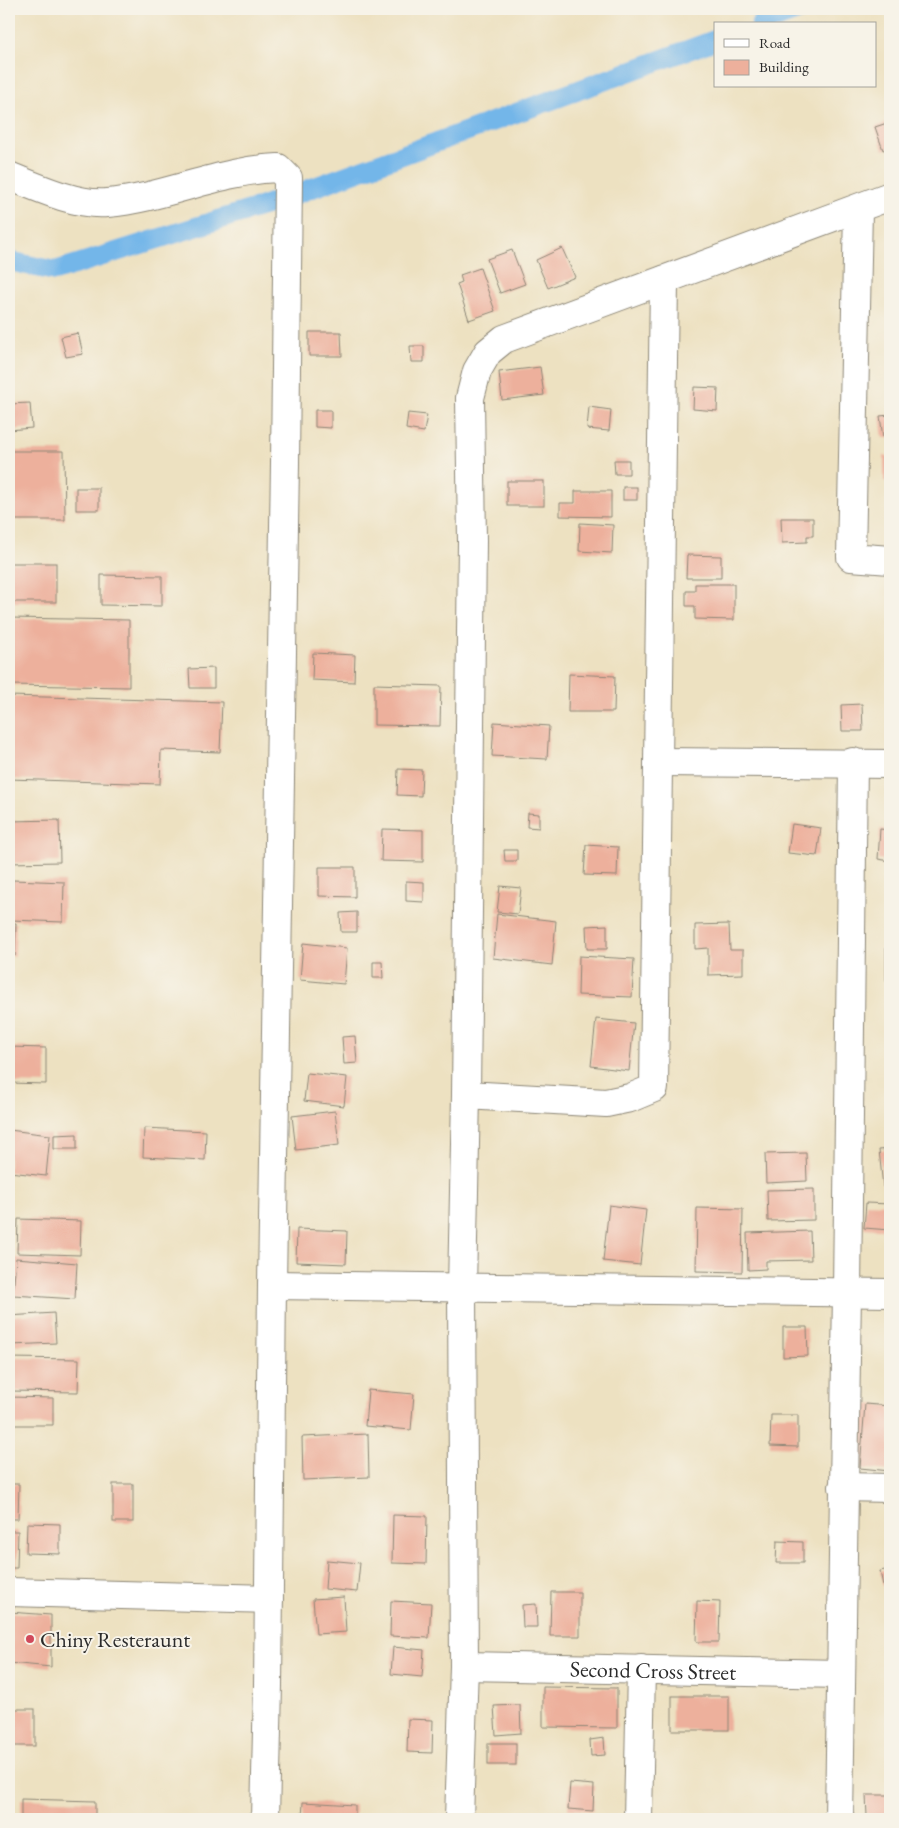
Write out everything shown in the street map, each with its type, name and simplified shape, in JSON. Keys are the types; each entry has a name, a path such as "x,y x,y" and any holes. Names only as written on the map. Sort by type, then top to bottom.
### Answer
{"street":[{"path":"9,176 69,199 106,204 166,192 261,168 278,168 288,178 265,1819"},
{"path":"459,1819 464,1666 462,1289 472,541 470,398 478,371 488,352 504,339 890,196"},
{"path":"858,209 851,557 890,560"},
{"path":"466,1095 606,1103 630,1098 654,1088 655,876 659,762 664,280"},
{"path":"659,762 853,762 890,764"},
{"path":"839,1819 853,762"},
{"path":"272,1285 462,1289 890,1293"},
{"path":"843,1488 890,1488"},
{"path":"9,1592 269,1599"},
{"name":"Second Cross Street","path":"464,1666 840,1674"},
{"path":"638,1819 641,1669"}],"building":[{"path":"890,122 890,148 883,150 875,127"},
{"path":"562,248 575,277 548,288 536,260"},
{"path":"512,250 525,284 500,293 487,259"},
{"path":"480,268 495,311 469,320 457,284 462,282 460,275"},
{"path":"309,332 341,332 342,356 309,356"},
{"path":"78,333 83,354 66,357 61,337"},
{"path":"410,346 424,346 424,362 411,362"},
{"path":"540,367 544,395 502,400 499,372"},
{"path":"694,387 718,388 717,411 693,409"},
{"path":"30,403 32,428 9,430 9,404"},
{"path":"589,407 611,410 609,431 587,429"},
{"path":"315,410 331,410 331,428 315,427"},
{"path":"408,413 427,415 424,432 406,429"},
{"path":"890,415 890,438 883,438 880,416"},
{"path":"9,451 64,451 65,520 9,520"},
{"path":"884,456 890,456 890,481 884,481"},
{"path":"614,460 629,460 629,474 615,474"},
{"path":"507,481 544,481 544,506 507,506"},
{"path":"623,487 637,487 637,500 623,500"},
{"path":"76,488 99,488 99,510 76,510"},
{"path":"575,491 611,491 611,517 560,516 560,503 575,503"},
{"path":"781,518 813,518 813,536 807,536 807,542 782,543"},
{"path":"580,523 613,525 612,553 579,551"},
{"path":"687,555 721,556 721,578 686,578"},
{"path":"9,563 56,563 56,602 9,602"},
{"path":"101,575 162,576 162,606 101,605"},
{"path":"695,584 734,584 734,620 695,619 695,606 686,606 686,591 695,591"},
{"path":"9,618 129,620 129,687 9,685"},
{"path":"313,653 355,655 354,682 312,680"},
{"path":"214,668 214,688 190,688 189,669"},
{"path":"569,674 615,676 614,712 568,712"},
{"path":"374,684 441,686 440,726 374,725"},
{"path":"9,696 222,702 220,752 161,750 160,784 9,779"},
{"path":"862,704 863,731 842,731 841,705"},
{"path":"494,722 549,726 547,759 492,756"},
{"path":"398,769 422,770 421,796 397,795"},
{"path":"528,813 539,814 539,828 527,827"},
{"path":"59,820 60,862 9,863 9,821"},
{"path":"792,824 821,828 817,856 788,853"},
{"path":"382,829 423,830 423,862 381,861"},
{"path":"880,829 890,830 890,861 878,859"},
{"path":"586,845 618,847 617,876 584,875"},
{"path":"504,850 517,850 517,861 505,861"},
{"path":"319,867 355,867 355,897 319,896"},
{"path":"13,880 64,882 63,922 11,920"},
{"path":"406,881 424,882 424,902 406,901"},
{"path":"500,886 521,888 518,914 497,912"},
{"path":"357,912 357,932 341,932 340,913"},
{"path":"497,914 556,921 552,965 493,958"},
{"path":"9,923 16,923 15,956 9,955"},
{"path":"729,924 730,950 743,950 743,974 708,975 708,948 695,949 695,925"},
{"path":"607,925 607,949 587,949 586,926"},
{"path":"303,943 347,948 344,984 300,980"},
{"path":"886,947 890,947 890,980 886,980"},
{"path":"579,956 634,959 632,997 578,995"},
{"path":"373,962 382,962 383,978 373,978"},
{"path":"596,1019 634,1023 629,1071 591,1066"},
{"path":"355,1036 357,1063 344,1064 342,1037"},
{"path":"9,1047 46,1048 46,1084 9,1083"},
{"path":"307,1073 347,1077 344,1106 304,1101"},
{"path":"335,1111 339,1145 296,1150 292,1116"},
{"path":"144,1128 206,1131 205,1160 143,1157"},
{"path":"9,1130 50,1135 46,1176 9,1172"},
{"path":"77,1134 77,1149 54,1149 54,1135"},
{"path":"890,1149 890,1187 883,1187 879,1150"},
{"path":"806,1153 807,1181 766,1183 765,1154"},
{"path":"814,1189 814,1220 768,1221 767,1190"},
{"path":"866,1203 890,1204 890,1230 864,1228"},
{"path":"609,1205 646,1210 640,1265 603,1261"},
{"path":"697,1208 743,1209 742,1272 696,1271"},
{"path":"18,1219 81,1221 80,1255 17,1253"},
{"path":"297,1229 347,1231 346,1264 296,1262"},
{"path":"810,1231 811,1260 766,1261 766,1269 748,1270 747,1233"},
{"path":"16,1258 77,1263 75,1299 13,1295"},
{"path":"54,1313 56,1343 11,1345 9,1316"},
{"path":"783,1327 807,1327 808,1356 783,1357"},
{"path":"9,1358 79,1359 78,1392 9,1391"},
{"path":"368,1390 414,1394 411,1430 365,1426"},
{"path":"9,1397 53,1398 53,1425 9,1425"},
{"path":"865,1404 890,1406 890,1471 860,1468"},
{"path":"771,1415 798,1415 798,1447 770,1446"},
{"path":"368,1434 369,1477 303,1480 302,1437"},
{"path":"9,1484 19,1484 18,1519 9,1519"},
{"path":"113,1484 133,1484 133,1522 113,1522"},
{"path":"393,1515 427,1516 426,1564 392,1563"},
{"path":"27,1523 60,1524 60,1554 26,1553"},
{"path":"9,1531 18,1531 17,1568 9,1568"},
{"path":"777,1541 803,1542 803,1563 776,1563"},
{"path":"327,1560 360,1563 357,1592 325,1589"},
{"path":"890,1569 890,1584 883,1586 880,1571"},
{"path":"551,1592 580,1592 580,1636 550,1636"},
{"path":"344,1597 346,1632 316,1634 313,1599"},
{"path":"391,1601 431,1603 429,1638 390,1636"},
{"path":"697,1601 720,1602 719,1642 696,1642"},
{"path":"536,1604 537,1627 523,1627 522,1605"},
{"name":"Chiny Resteraunt","path":"9,1612 51,1615 51,1667 9,1663"},
{"path":"393,1647 424,1650 422,1677 391,1674"},
{"path":"543,1687 617,1688 617,1728 543,1727"},
{"path":"672,1696 729,1696 729,1730 672,1730"},
{"path":"520,1705 521,1733 496,1735 494,1706"},
{"path":"9,1709 35,1709 35,1746 9,1746"},
{"path":"408,1719 433,1720 432,1753 407,1752"},
{"path":"604,1738 605,1755 591,1756 590,1740"},
{"path":"488,1743 516,1743 516,1765 488,1765"},
{"path":"570,1783 594,1785 593,1811 568,1809"},
{"path":"866,1795 890,1795 890,1816 867,1816"},
{"path":"21,1799 95,1801 95,1819 21,1819"},
{"path":"303,1802 355,1805 355,1819 302,1819"}],"waterway":[{"path":"766,22 802,9"},
{"path":"9,261 55,271 266,205 714,40"}],"place":[{"name":"Chiny Resteraunt","path":"30,1639"}]}
